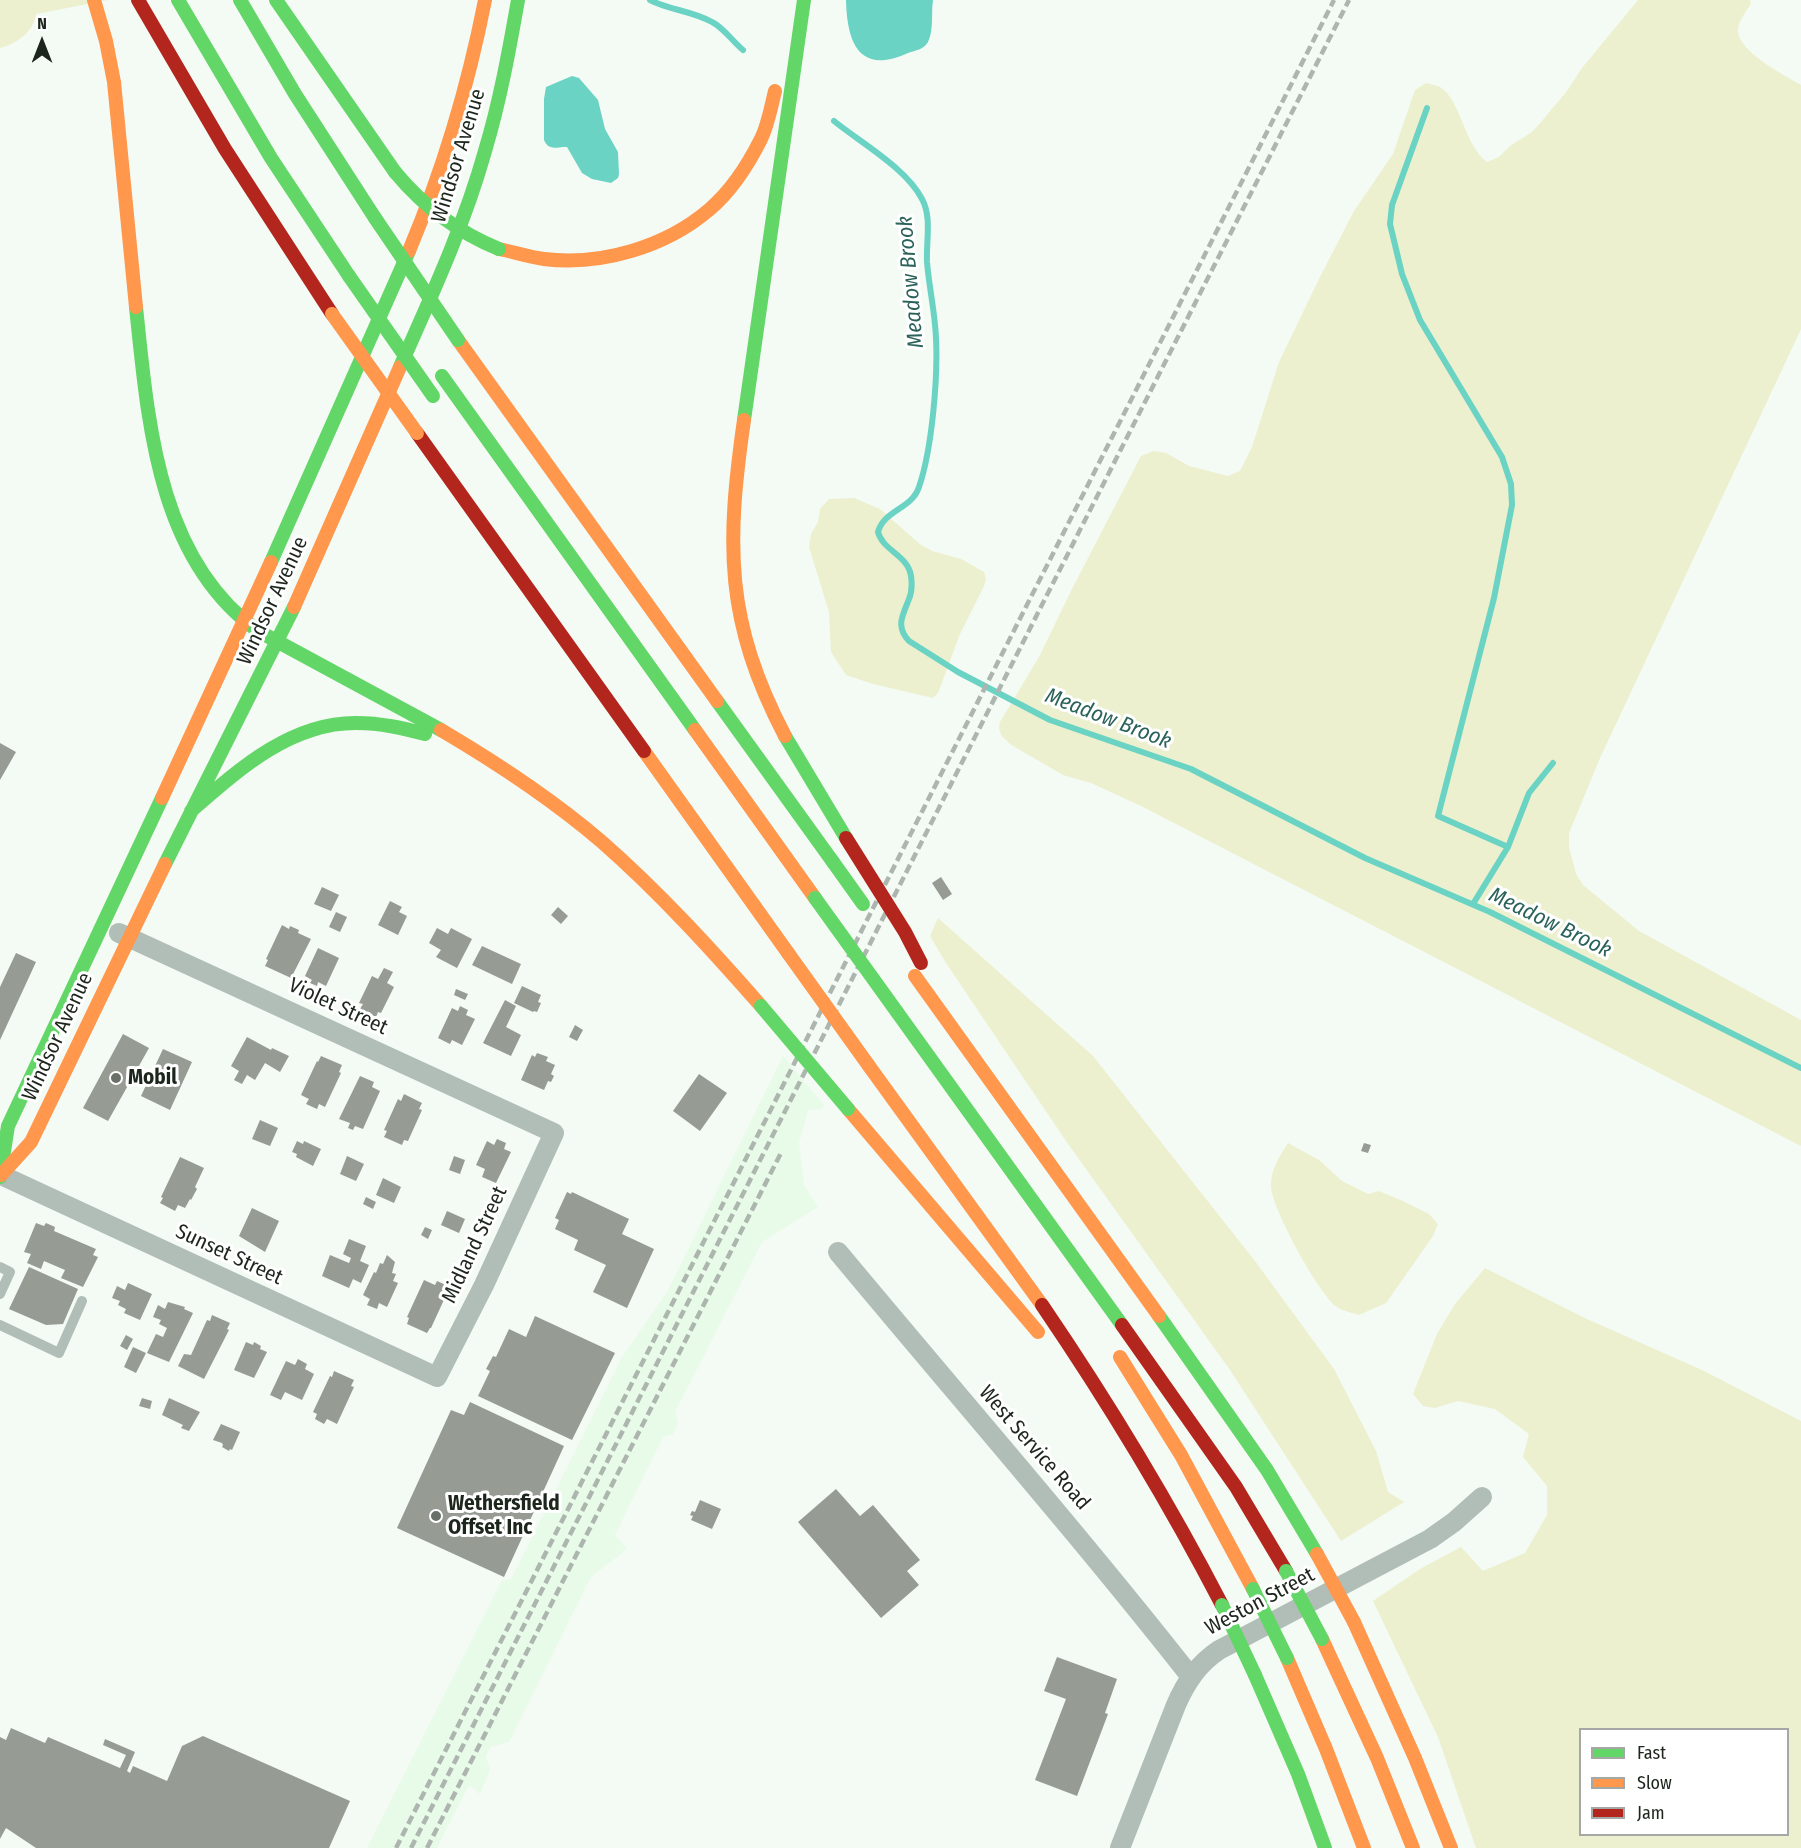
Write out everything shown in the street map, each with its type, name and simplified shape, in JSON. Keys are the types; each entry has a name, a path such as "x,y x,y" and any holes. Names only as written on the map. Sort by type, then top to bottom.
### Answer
{"main road":[{"path":"94,0 106,38 115,87 140,343 154,435 174,516 198,563 218,595 245,621 373,691 486,758 559,807 614,853 684,920 761,1006 1008,1299 1050,1344 1096,1387"},
{"path":"138,0 225,149 332,314 1046,1313 1096,1387 1172,1510 1222,1605 1294,1764 1325,1848"},
{"path":"178,0 271,158 436,401"},
{"path":"240,0 295,94 375,218 458,340 874,919"},
{"path":"276,0 396,172 424,205 442,220 469,236 499,249 548,260 593,260 638,250 679,232 714,205 742,171 765,127 774,98 777,75"},
{"name":"Windsor Avenue","path":"1,1177 8,1126 88,988 128,937 245,621 371,338 426,205 464,98 485,0"},
{"name":"Windsor Avenue","path":"1,1177 31,1142 88,988 102,925 278,641 448,258 492,125 507,66 518,0"},
{"path":"804,0 738,462 734,506 733,567 740,623 762,693 789,745 900,923 915,968 948,1021 1225,1408 1272,1478 1354,1622 1415,1758 1451,1848"},
{"path":"376,283 422,348"},
{"path":"438,372 1204,1439 1236,1487 1286,1571 1322,1639 1373,1749 1413,1848"},
{"path":"177,804 216,788 269,748 300,733 330,725 365,723 394,725 434,737 486,758"},
{"path":"1111,1344 1181,1455 1253,1589 1287,1658 1326,1749 1364,1848"}],"street":[{"name":"Violet Street","path":"102,925 554,1133"},
{"name":"Midland Street","path":"437,1377 554,1133"},
{"name":"Sunset Street","path":"1,1177 437,1377"},
{"name":"West Service Road","path":"838,1252 1065,1521 1191,1677"},
{"name":"Weston Street","path":"1120,1848 1176,1705 1200,1665 1220,1650 1439,1533 1482,1497"}],"lane":[{"path":"0,1267 10,1272 0,1294"},
{"path":"0,1325 59,1353 82,1301"}],"shaded area":[{"path":"0,0 108,0 36,14 28,32 0,48"},
{"path":"1638,0 1750,0 1751,4 1738,27 1740,38 1745,46 1763,62 1801,85 1801,329 1600,758 1569,833 1569,847 1576,874 1583,885 1639,931 1801,1020 1801,1146 1143,807 1091,783 1063,775 1010,744 1001,735 999,728 1000,722 1039,657 1141,456 1154,451 1166,453 1189,466 1228,476 1240,471 1252,447 1279,362 1354,211 1393,154 1415,90 1426,83 1440,87 1447,93 1473,145 1487,162 1499,157 1510,146 1532,132"},
{"path":"854,498 880,509 921,545 932,551 961,559 984,572 986,579 984,586 960,634 938,693 933,698 873,684 846,675 831,652 829,612 809,547 820,509 829,499"},
{"path":"938,918 1093,1056 1255,1261 1334,1369 1376,1451 1388,1492 1404,1502 1341,1541 1230,1370 1066,1141 946,963 930,936"},
{"path":"783,1056 825,1106 808,1111 799,1143 804,1185 818,1207 762,1242 675,1412 678,1423 673,1434 663,1437 615,1535 627,1549 591,1577 509,1742 490,1747 486,1757 490,1770 480,1794 469,1785 437,1848 367,1848 502,1580 511,1579 622,1357 667,1292"},
{"path":"1288,1143 1319,1160 1342,1181 1368,1194 1379,1191 1403,1201 1429,1214 1438,1224 1433,1236 1386,1303 1359,1315 1342,1310 1329,1299 1308,1269 1287,1230 1273,1197 1271,1186 1274,1169"},
{"path":"1485,1268 1587,1319 1702,1370 1801,1421 1801,1848 1476,1848 1438,1737 1373,1601 1420,1569 1461,1547 1483,1571 1525,1553 1547,1515 1547,1486 1523,1457 1529,1434 1495,1409 1458,1401 1435,1408 1423,1406 1413,1394 1437,1334 1455,1304"}],"water":[{"path":"846,0 933,0 932,27 928,42 924,47 892,59 868,58 853,42 849,30"},
{"path":"572,76 579,78 598,100 605,129 618,152 619,174 618,178 611,183 592,179 582,173 567,147 551,147 544,140 546,87"}],"building":[{"path":"0,743 16,752 0,780"},
{"path":"941,877 952,894 943,900 932,883"},
{"path":"322,887 339,895 331,911 314,904"},
{"path":"390,901 402,907 399,912 407,916 398,935 378,925"},
{"path":"558,907 568,916 561,924 551,915"},
{"path":"336,912 347,917 340,932 329,927"},
{"path":"282,925 289,929 290,926 299,930 298,933 311,939 291,978 265,966"},
{"path":"437,928 448,934 451,928 472,939 457,968 436,957 441,950 429,943"},
{"path":"482,946 521,964 512,984 472,965"},
{"path":"318,948 339,958 326,986 318,982 317,986 310,983 312,980 305,976"},
{"path":"16,953 36,962 0,1040 0,987"},
{"path":"384,968 393,972 387,983 394,987 381,1013 378,1012 376,1017 360,1009 363,1004 359,1003 372,976 378,979"},
{"path":"522,986 541,995 538,1002 541,1003 537,1012 514,1003"},
{"path":"456,989 468,994 465,1000 454,995"},
{"path":"505,1000 516,1006 506,1027 521,1035 511,1056 483,1043"},
{"path":"460,1006 468,1010 466,1015 475,1019 462,1045 452,1040 450,1044 438,1038 452,1008 458,1011"},
{"path":"575,1025 583,1030 577,1041 569,1037"},
{"name":"Mobil","path":"123,1034 149,1048 108,1121 83,1108"},
{"path":"247,1037 271,1050 272,1048 289,1056 280,1072 265,1063 255,1080 247,1075 242,1084 234,1080 239,1071 231,1066"},
{"path":"163,1049 192,1062 170,1110 141,1096"},
{"path":"537,1053 548,1057 546,1061 555,1065 551,1074 554,1076 551,1082 548,1081 544,1090 521,1080 532,1055 535,1057"},
{"path":"321,1056 342,1065 339,1072 341,1073 325,1107 319,1104 317,1109 306,1104 309,1099 301,1095"},
{"path":"699,1074 727,1093 700,1131 673,1111"},
{"path":"360,1076 374,1082 372,1087 380,1091 363,1129 355,1126 353,1130 348,1128 350,1123 339,1119"},
{"path":"404,1094 422,1103 419,1109 422,1110 408,1141 404,1140 402,1145 384,1137 387,1131 384,1130 398,1099 401,1101"},
{"path":"260,1120 278,1128 270,1146 252,1139"},
{"path":"497,1139 506,1143 504,1149 511,1152 496,1183 482,1177 485,1169 476,1165 487,1141 494,1145"},
{"path":"297,1141 303,1144 304,1141 321,1149 313,1166 296,1157 297,1154 292,1152"},
{"path":"1364,1143 1371,1145 1368,1153 1361,1151"},
{"path":"347,1156 364,1164 356,1181 340,1174"},
{"path":"454,1156 465,1160 460,1174 449,1170"},
{"path":"180,1157 204,1168 191,1200 185,1208 178,1205 175,1211 160,1203"},
{"path":"383,1178 401,1187 394,1203 376,1195"},
{"path":"567,1192 571,1194 572,1192 629,1219 622,1234 654,1249 627,1308 593,1292 606,1265 574,1250 578,1240 555,1229 559,1220 555,1218"},
{"path":"366,1197 376,1202 373,1209 363,1204"},
{"path":"252,1208 279,1221 265,1252 239,1236"},
{"path":"447,1211 465,1219 459,1233 441,1225"},
{"path":"36,1223 44,1226 46,1223 55,1227 54,1231 96,1249 93,1255 98,1257 83,1287 61,1278 65,1270 44,1261 41,1269 27,1263 31,1254 24,1252"},
{"path":"425,1227 432,1230 428,1239 421,1235"},
{"path":"349,1239 366,1246 360,1261 369,1265 361,1283 353,1279 349,1288 322,1276 330,1255 349,1263 351,1258 343,1254"},
{"path":"387,1255 395,1262 392,1273 396,1274 393,1281 398,1283 387,1307 379,1303 377,1309 367,1305 370,1299 363,1295 374,1272 376,1273 380,1263 383,1264"},
{"path":"29,1267 78,1289 63,1324 46,1325 9,1309"},
{"path":"424,1280 435,1285 437,1281 446,1285 444,1289 448,1291 427,1333 407,1324 409,1318 407,1317"},
{"path":"128,1283 152,1294 140,1320 124,1313 126,1309 118,1305 120,1301 112,1298 117,1286 125,1290"},
{"path":"168,1302 185,1307 184,1309 193,1313 169,1362 147,1353 156,1334 163,1337 167,1328 159,1324 161,1320 153,1317 158,1305 165,1309"},
{"path":"212,1315 230,1323 227,1329 229,1330 204,1379 178,1366 184,1354 191,1355 207,1320 210,1321"},
{"path":"535,1316 615,1353 572,1440 478,1396 490,1371 486,1369 493,1356 496,1357 509,1329 526,1337"},
{"path":"126,1335 133,1339 127,1350 120,1346"},
{"path":"246,1342 253,1345 254,1342 261,1346 260,1349 267,1352 254,1378 234,1370"},
{"path":"133,1347 146,1353 136,1373 124,1367"},
{"path":"298,1359 307,1364 305,1369 314,1374 302,1400 285,1392 281,1400 270,1395 286,1361 295,1365"},
{"path":"334,1371 354,1380 351,1386 354,1387 337,1424 327,1419 324,1424 315,1419 317,1414 313,1412"},
{"path":"142,1398 152,1401 150,1409 139,1406"},
{"path":"169,1398 200,1412 189,1431 181,1428 183,1425 162,1415"},
{"path":"470,1402 564,1446 504,1577 397,1528 451,1410 464,1415"},
{"path":"221,1424 240,1432 232,1450 229,1451 222,1447 222,1443 213,1440"},
{"path":"836,1489 860,1516 873,1505 920,1560 907,1571 919,1585 881,1618 798,1522"},
{"path":"700,1500 721,1509 712,1529 691,1520 693,1516 690,1515 692,1511 695,1512"},
{"path":"1057,1657 1117,1679 1105,1713 1108,1714 1077,1796 1035,1780 1066,1699 1044,1691"},
{"path":"11,1728 45,1743 48,1737 120,1768 126,1755 103,1745 105,1739 135,1752 127,1771 130,1773 133,1766 167,1781 182,1746 203,1736 350,1801 329,1848 36,1848 6,1828 0,1839 0,1737 6,1740"}],"waterway":[{"name":"Meadow Brook","path":"650,0 712,22 743,50"},
{"path":"1427,108 1392,205 1390,224 1402,274 1420,320 1502,457 1511,484 1512,505 1494,598 1438,816 1508,847 1473,904"},
{"name":"Meadow Brook","path":"834,121 894,166 915,188 927,213 927,262 936,338 935,393 931,434 919,487 910,500 886,519 878,532 885,544 905,563 911,576 911,593 901,625 909,641 958,672 1050,720 1191,769 1365,858 1490,912 1801,1068"},
{"path":"1508,847 1529,793 1553,763"}],"railway":[{"path":"396,1848 1334,0"},
{"path":"411,1848 1349,0"},
{"path":"427,1848 781,1153"}],"traffic: fast":[{"path":"178,0 271,158 349,276"},
{"path":"240,0 295,94 375,218"},
{"path":"276,0 395,172"},
{"path":"400,367 446,261 477,179 500,95 518,0"},
{"path":"744,420 804,0"},
{"path":"395,172 442,217 469,235 499,249"},
{"path":"375,218 458,340"},
{"path":"271,562 409,251"},
{"path":"349,276 433,396"},
{"path":"136,307 153,441 178,527 198,566 224,601 258,631 441,730"},
{"path":"442,376 695,730"},
{"path":"165,864 294,607"},
{"path":"717,701 833,862"},
{"path":"191,811 227,780 267,751 310,731 333,725 366,723 425,734"},
{"path":"785,736 846,838"},
{"path":"0,1177 8,1126 162,798"},
{"path":"833,862 863,904"},
{"path":"815,898 897,1012"},
{"path":"761,1006 848,1109"},
{"path":"897,1012 1122,1325"},
{"path":"1159,1316 1267,1470 1317,1554"},
{"path":"1286,1571 1322,1639"},
{"path":"1253,1589 1287,1658"},
{"path":"1222,1605 1255,1675"},
{"path":"1255,1675 1298,1774 1325,1848"}],"traffic: slow":[{"path":"94,0 106,41 114,82 136,307"},
{"path":"409,251 433,190 453,128 471,65 485,0"},
{"path":"499,249 544,259 588,259 632,251 674,234 710,209 739,177 763,134 775,91"},
{"path":"332,314 417,433"},
{"path":"458,340 717,701"},
{"path":"294,607 400,367"},
{"path":"744,420 734,506 735,582 741,619 751,656 765,695 785,736"},
{"path":"162,798 271,562"},
{"path":"441,730 524,782 602,842 684,921 761,1006"},
{"path":"695,730 815,898"},
{"path":"644,751 788,953"},
{"path":"1,1175 31,1142 165,864"},
{"path":"788,953 869,1066"},
{"path":"915,976 1159,1316"},
{"path":"869,1066 1042,1305"},
{"path":"848,1109 1038,1332"},
{"path":"1120,1357 1181,1455 1253,1589"},
{"path":"1317,1554 1354,1622"},
{"path":"1354,1622 1415,1758 1451,1848"},
{"path":"1322,1639 1377,1758 1413,1848"},
{"path":"1287,1658 1326,1749 1364,1848"}],"traffic: jam":[{"path":"138,0 225,149 332,314"},
{"path":"417,433 644,751"},
{"path":"846,838 905,932 921,963"},
{"path":"1042,1305 1136,1452 1222,1605"},
{"path":"1122,1325 1236,1487 1286,1571"}],"place":[{"name":"Mobil","path":"116,1078"},
{"name":"Wethersfield Offset Inc","path":"436,1516"}]}
